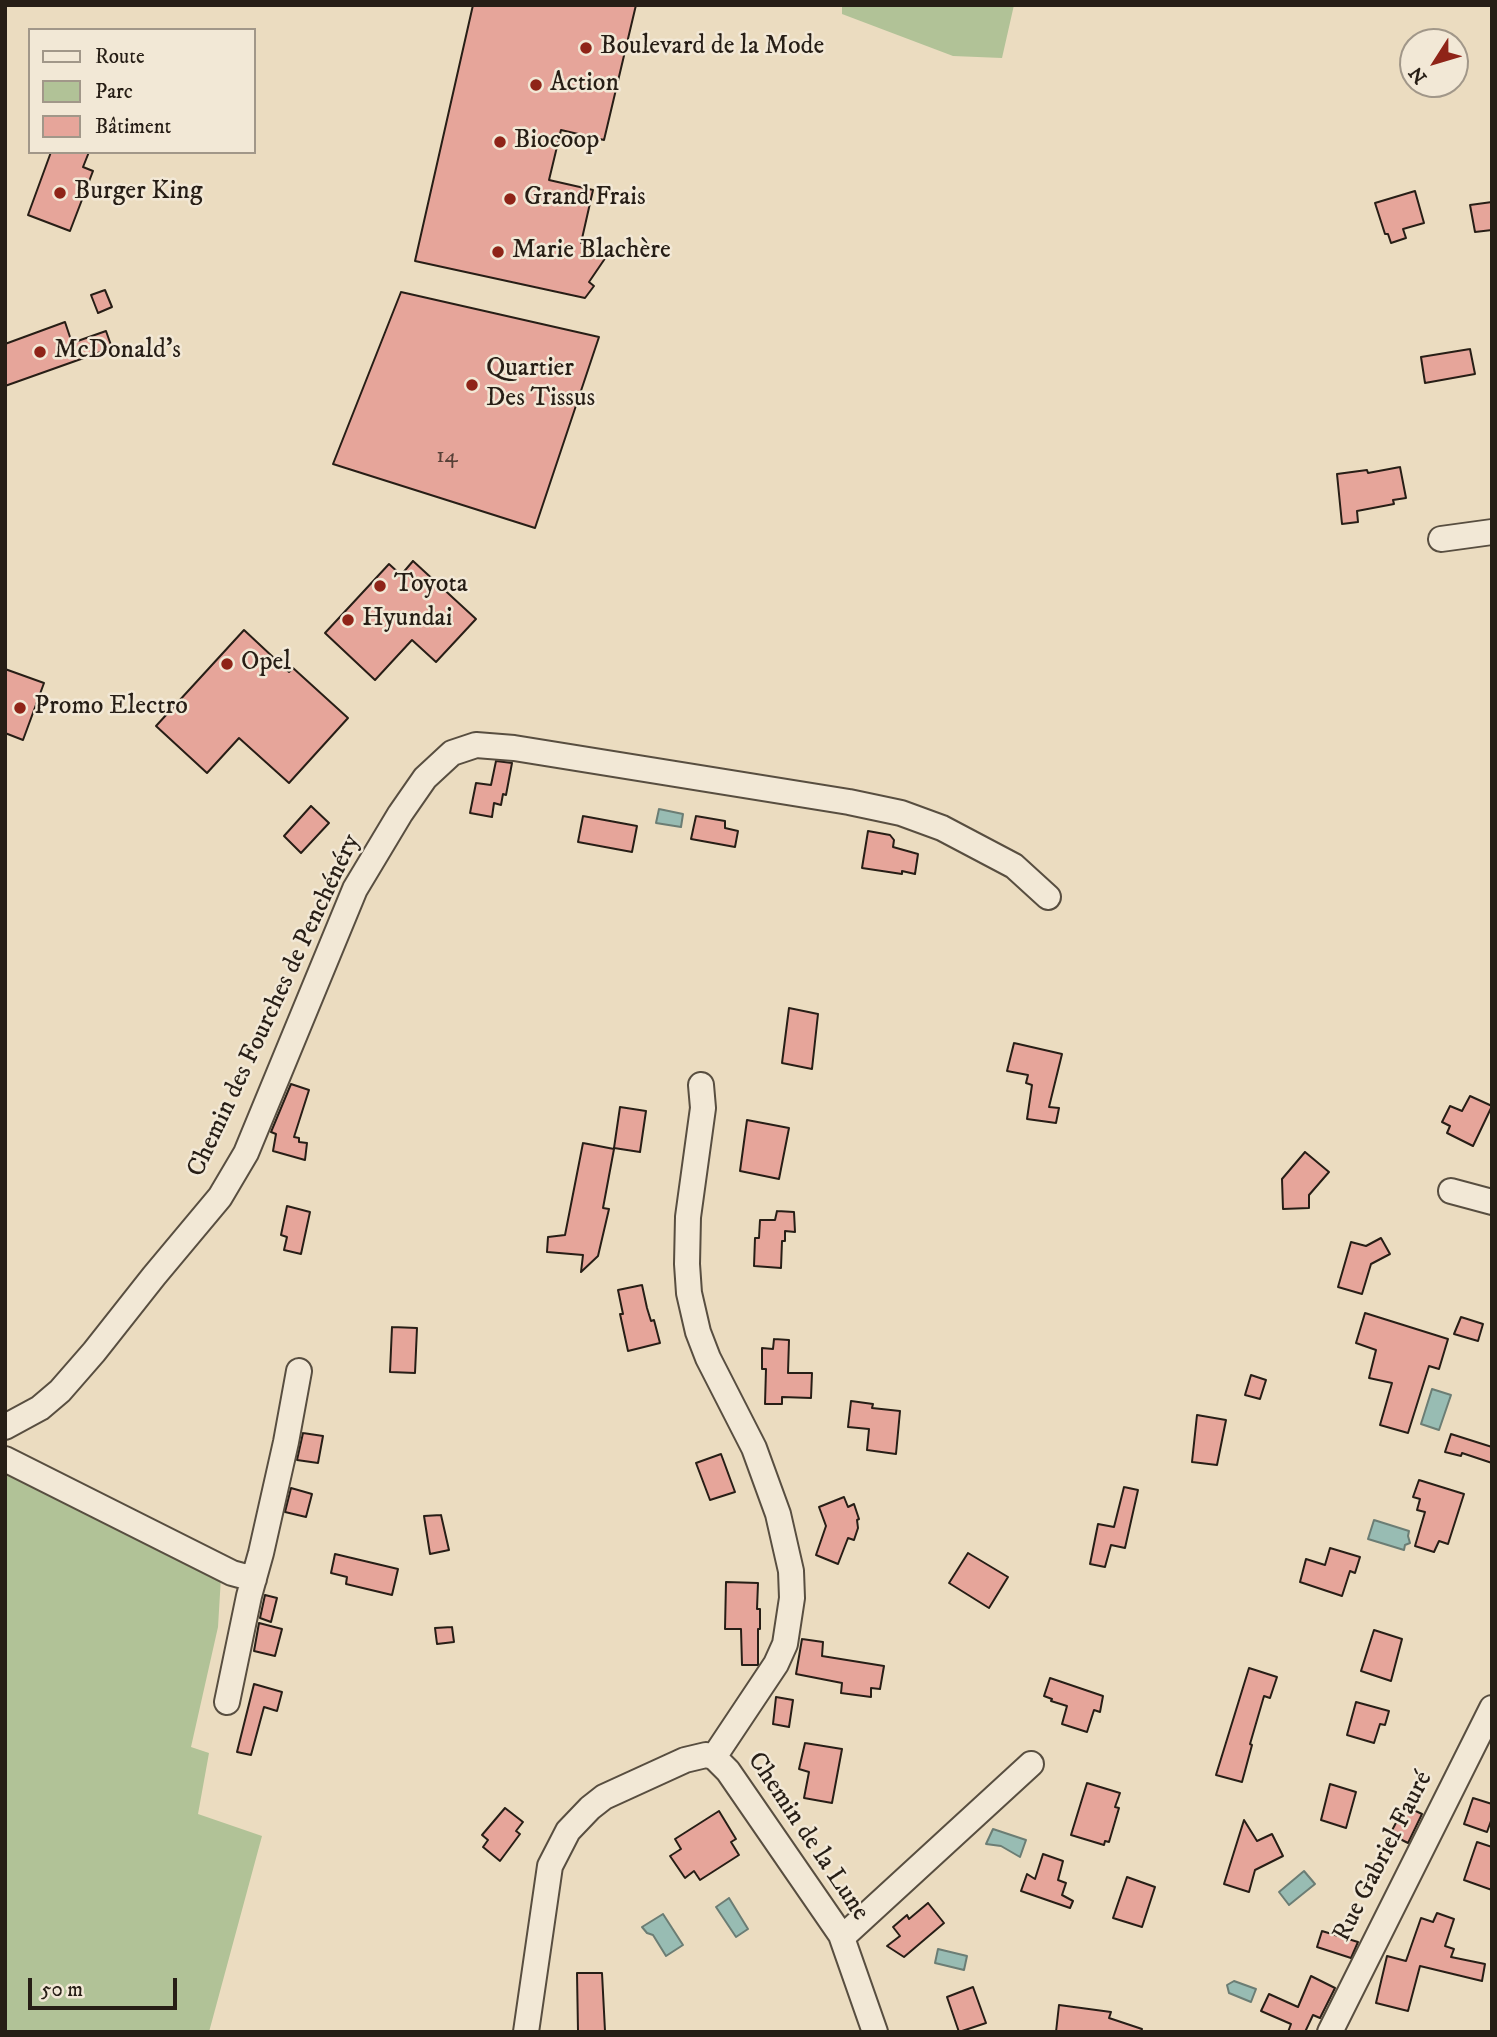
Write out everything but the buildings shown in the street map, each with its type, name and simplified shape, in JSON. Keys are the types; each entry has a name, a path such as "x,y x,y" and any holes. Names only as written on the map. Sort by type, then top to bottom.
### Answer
{"street":[{"path":"1441,539 1492,531"},
{"name":"Chemin des Fourches de Penchénéry","path":"5,1427 40,1408 78,1370 169,1257 212,1209 231,1181 246,1153 355,889 425,778 452,753 476,745 514,748 849,802 901,813 942,828 1014,866 1048,897"},
{"path":"526,2032 550,1866 568,1831 604,1797 685,1760 706,1755 714,1757 776,1664 785,1644 792,1598 791,1571 778,1514 754,1448 708,1358 698,1332 690,1293 687,1265 688,1217 701,1120 701,1085"},
{"path":"1451,1191 1492,1202"},
{"path":"227,1702 286,1442 299,1371"},
{"path":"5,1460 232,1573 254,1579"},
{"name":"Rue Gabriel Fauré","path":"1330,2032 1492,1708"},
{"name":"Chemin de la Lune","path":"714,1757 729,1771 841,1935 875,2032"},
{"path":"841,1935 848,1932 1031,1764"}],"green space":[{"path":"842,5 1014,5 1002,58 953,56 842,14"},
{"path":"5,1468 221,1577 218,1627 191,1747 209,1753 198,1814 262,1836 209,2032 5,2032"}],"water":[{"path":"659,809 683,814 681,827 656,823"},
{"path":"1432,1389 1451,1395 1439,1430 1421,1424"},
{"path":"1374,1520 1409,1531 1410,1543 1405,1545 1404,1550 1368,1539"},
{"path":"993,1829 1026,1840 1020,1857 1001,1846 986,1844"},
{"path":"1304,1871 1315,1884 1289,1905 1279,1892"},
{"path":"729,1898 748,1929 736,1937 716,1907"},
{"path":"663,1914 683,1945 666,1956 653,1935 642,1927"},
{"path":"938,1949 967,1956 964,1970 935,1963"},
{"path":"1234,1981 1256,1989 1251,2002 1229,1993 1227,1985"}],"place":[{"name":"Boulevard de la Mode","path":"586,48"},
{"name":"Action","path":"536,85"},
{"name":"Biocoop","path":"500,142"},
{"name":"Burger King","path":"60,193"},
{"name":"Grand Frais","path":"510,199"},
{"name":"Marie Blachère","path":"498,252"},
{"name":"McDonald's","path":"40,352"},
{"name":"Quartier Des Tissus","path":"472,385"},
{"name":"Toyota","path":"380,586"},
{"name":"Hyundai","path":"348,620"},
{"name":"Opel","path":"227,664"},
{"name":"Promo Electro","path":"20,708"}]}
